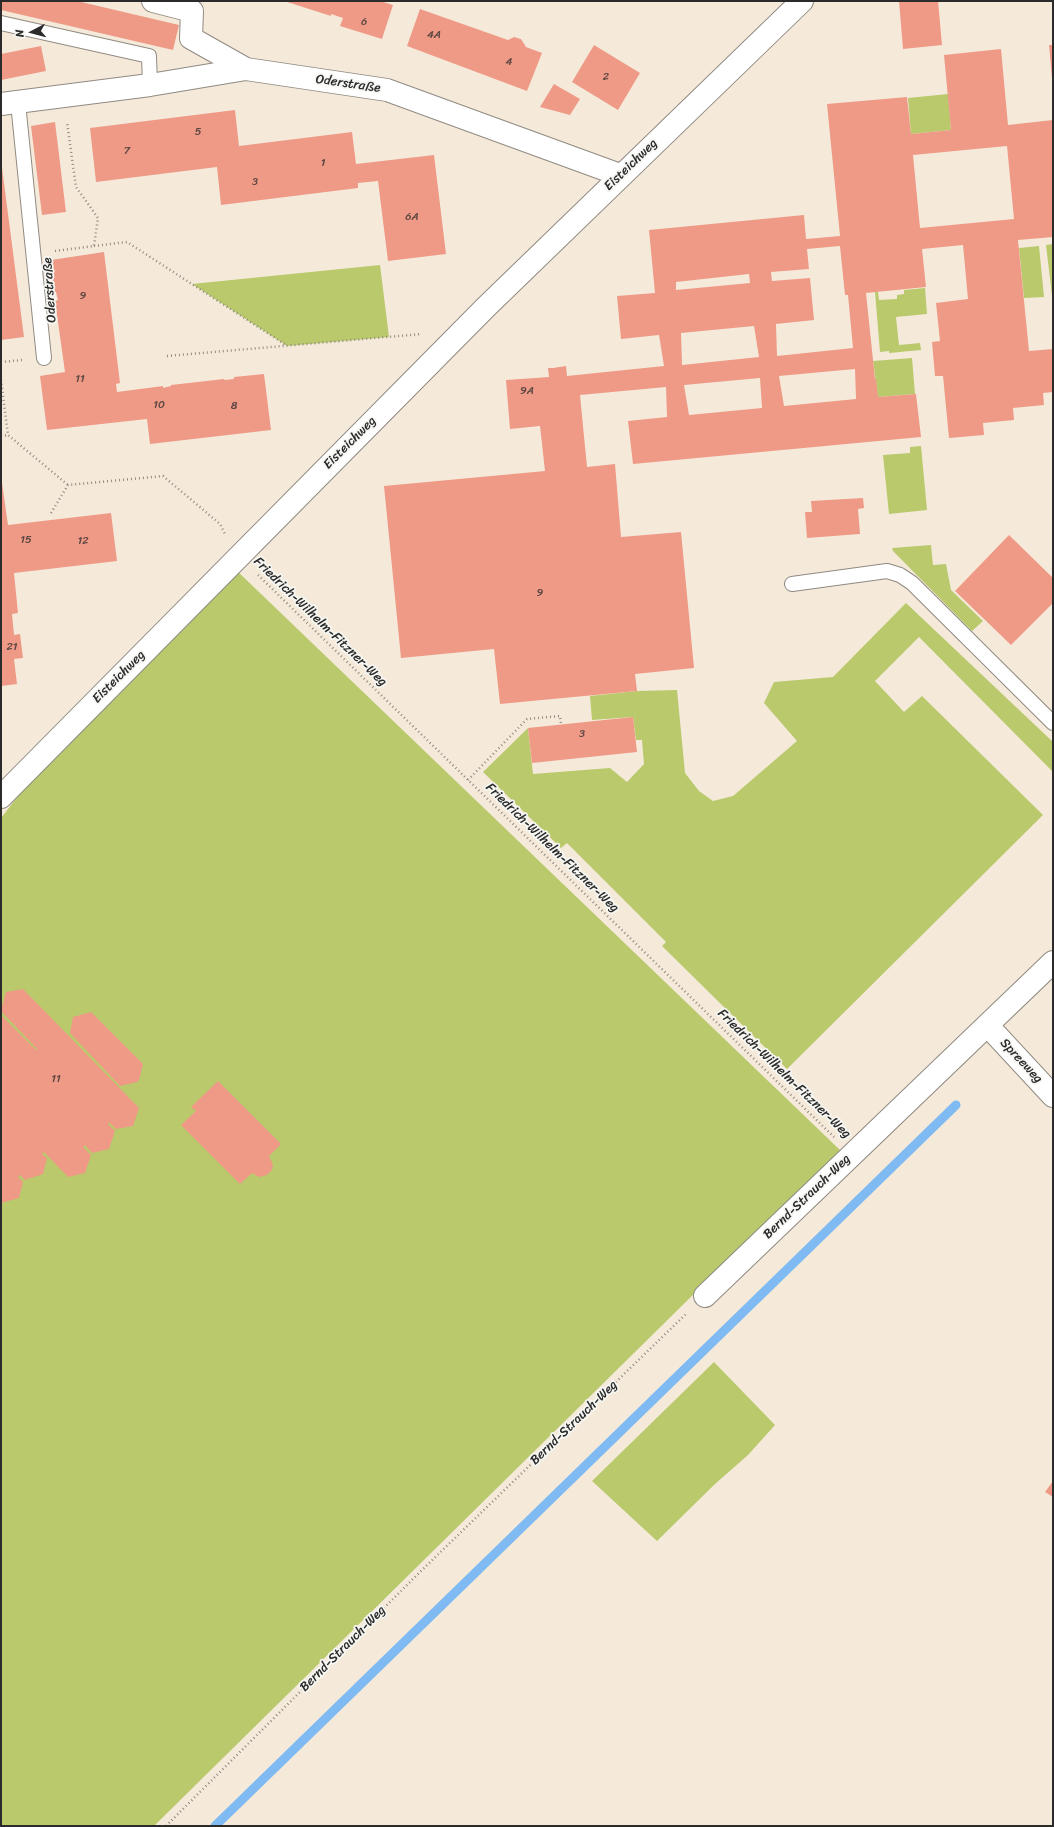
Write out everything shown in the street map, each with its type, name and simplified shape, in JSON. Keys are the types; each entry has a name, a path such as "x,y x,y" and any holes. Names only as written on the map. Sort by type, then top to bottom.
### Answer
{"street":[{"path":"153,1 192,11 191,38 246,69"},
{"name":"Eisteichweg","path":"1,797 462,330 620,175 802,1"},
{"name":"Oderstraße","path":"10,104 150,85 246,69 388,90 620,175"},
{"name":"Bernd-Strauch-Weg","path":"704,1296 988,1026 1053,962"},
{"name":"Spreeweg","path":"988,1026 1053,1096"}],"lane":[{"path":"1,23 149,56 150,85"},
{"path":"10,104 44,358"},
{"path":"792,584 886,571 900,575 912,582 1053,723"}],"path":[{"path":"64,97 76,187 98,218 94,246"},
{"name":"Oderstraße","path":"53,252 127,242 287,346"},
{"path":"167,356 462,330"},
{"path":"1,362 44,358"},
{"path":"1,380 8,435 68,486 163,476 220,524 238,556"},
{"path":"1,436 8,435"},
{"path":"50,513 68,486"},
{"name":"Friedrich-Wilhelm-Fitzner-Weg","path":"238,556 852,1154"},
{"path":"468,780 527,719 560,716 561,724"},
{"name":"Bernd-Strauch-Weg","path":"166,1826 421,1571 704,1296"}],"green space":[{"path":"948,94 951,130 911,134 908,98"},
{"path":"1053,244 1053,304 1046,245"},
{"path":"1039,246 1044,297 1024,298 1019,248"},
{"path":"380,265 389,337 287,346 192,284"},
{"path":"925,288 927,314 896,317 899,345 920,343 921,350 889,353 889,351 880,352 875,292 878,292 879,300 897,299 897,295 904,294 904,290"},
{"path":"912,358 915,394 878,397 873,361"},
{"path":"921,446 927,510 889,514 883,455 910,453 910,447"},
{"path":"931,545 933,565 946,564 951,590 983,621 972,631 893,551 892,548"},
{"path":"234,568 840,1150 154,1826 1,1826 1,818 25,787"},
{"path":"906,603 1053,742 1053,772 919,637 875,681 904,712 922,696 1043,815 787,1069 662,946 666,942 567,843 561,848 483,772 528,728 533,774 610,768 627,782 644,764 642,740 636,740 633,717 592,720 590,696 637,691 677,690 685,773 699,791 713,801 733,796 797,741 764,703 774,682 833,677"},
{"path":"714,1362 775,1425 748,1455 715,1484 657,1541 592,1481"}],"building":[{"path":"1,1 77,1 179,25 173,50 1,10"},
{"path":"284,1 380,1 393,5 382,39 340,26 343,18 331,14 331,16"},
{"path":"899,1 938,1 942,45 903,49"},
{"path":"420,9 508,40 514,37 521,39 526,47 542,53 527,91 407,46"},
{"path":"594,45 640,73 618,110 572,82"},
{"path":"1049,45 1053,45 1053,78 1052,78"},
{"path":"41,46 46,71 1,80 1,54"},
{"path":"1001,49 1008,125 1053,120 1053,237 1018,240 1029,351 1053,349 1053,392 1043,393 1044,405 1013,408 1014,420 983,423 984,435 949,438 943,376 935,376 932,342 940,341 936,303 968,299 963,245 922,249 926,287 866,293 878,397 916,394 921,437 633,464 628,421 667,417 666,387 580,395 587,467 615,464 621,537 681,532 694,668 635,674 637,691 500,704 494,649 401,658 384,486 545,471 540,426 510,429 506,380 549,377 548,368 566,366 567,376 664,366 659,335 621,339 617,296 655,293 649,230 804,215 806,239 840,236 827,104 907,97 911,134 951,130 944,55","holes":["1007,146 1014,219 920,228 913,155","840,246 845,295 848,295 853,348 777,356 776,324 814,320 810,278 772,281 771,272 809,269 807,249","749,274 750,283 676,290 676,282","754,326 759,357 682,365 681,333","855,369 856,399 784,406 779,376","760,378 762,408 689,415 684,385"]},
{"path":"554,84 580,99 570,115 540,107"},
{"path":"235,110 239,146 352,132 356,164 434,155 446,254 388,261 378,181 358,183 358,188 221,205 217,167 96,182 90,128"},
{"path":"55,122 66,212 42,215 31,126"},
{"path":"1,160 24,337 1,340"},
{"path":"104,252 120,383 116,384 117,392 163,386 163,388 171,385 234,379 234,377 264,374 271,430 150,444 147,419 47,430 40,376 65,372 55,301 58,300 56,292 54,292 51,260"},
{"path":"1,476 8,525 111,513 117,561 14,573 18,613 12,614 14,635 20,634 23,658 14,659 17,684 1,686"},
{"path":"863,498 864,508 858,509 860,534 807,538 805,512 812,512 811,501"},
{"path":"1009,535 1053,578 1053,603 1011,645 955,591"},
{"path":"633,717 637,752 532,763 528,728"},
{"path":"23,989 139,1108 133,1126 116,1129 109,1122 108,1124 115,1131 109,1149 92,1153 85,1145 83,1147 91,1155 85,1173 68,1177 44,1152 42,1154 47,1158 43,1174 25,1180 20,1175 18,1177 23,1182 19,1198 1,1203 1,1015 36,1050 37,1049 1,1011 6,992"},
{"path":"91,1012 143,1064 139,1080 137,1082 120,1086 70,1033 73,1017"},
{"path":"218,1081 281,1144 269,1156 273,1165 272,1170 267,1175 259,1177 252,1173 240,1184 181,1125 196,1111 191,1107"},
{"path":"1053,1481 1053,1497 1045,1492"}],"waterway":[{"path":"215,1826 956,1105"}]}
